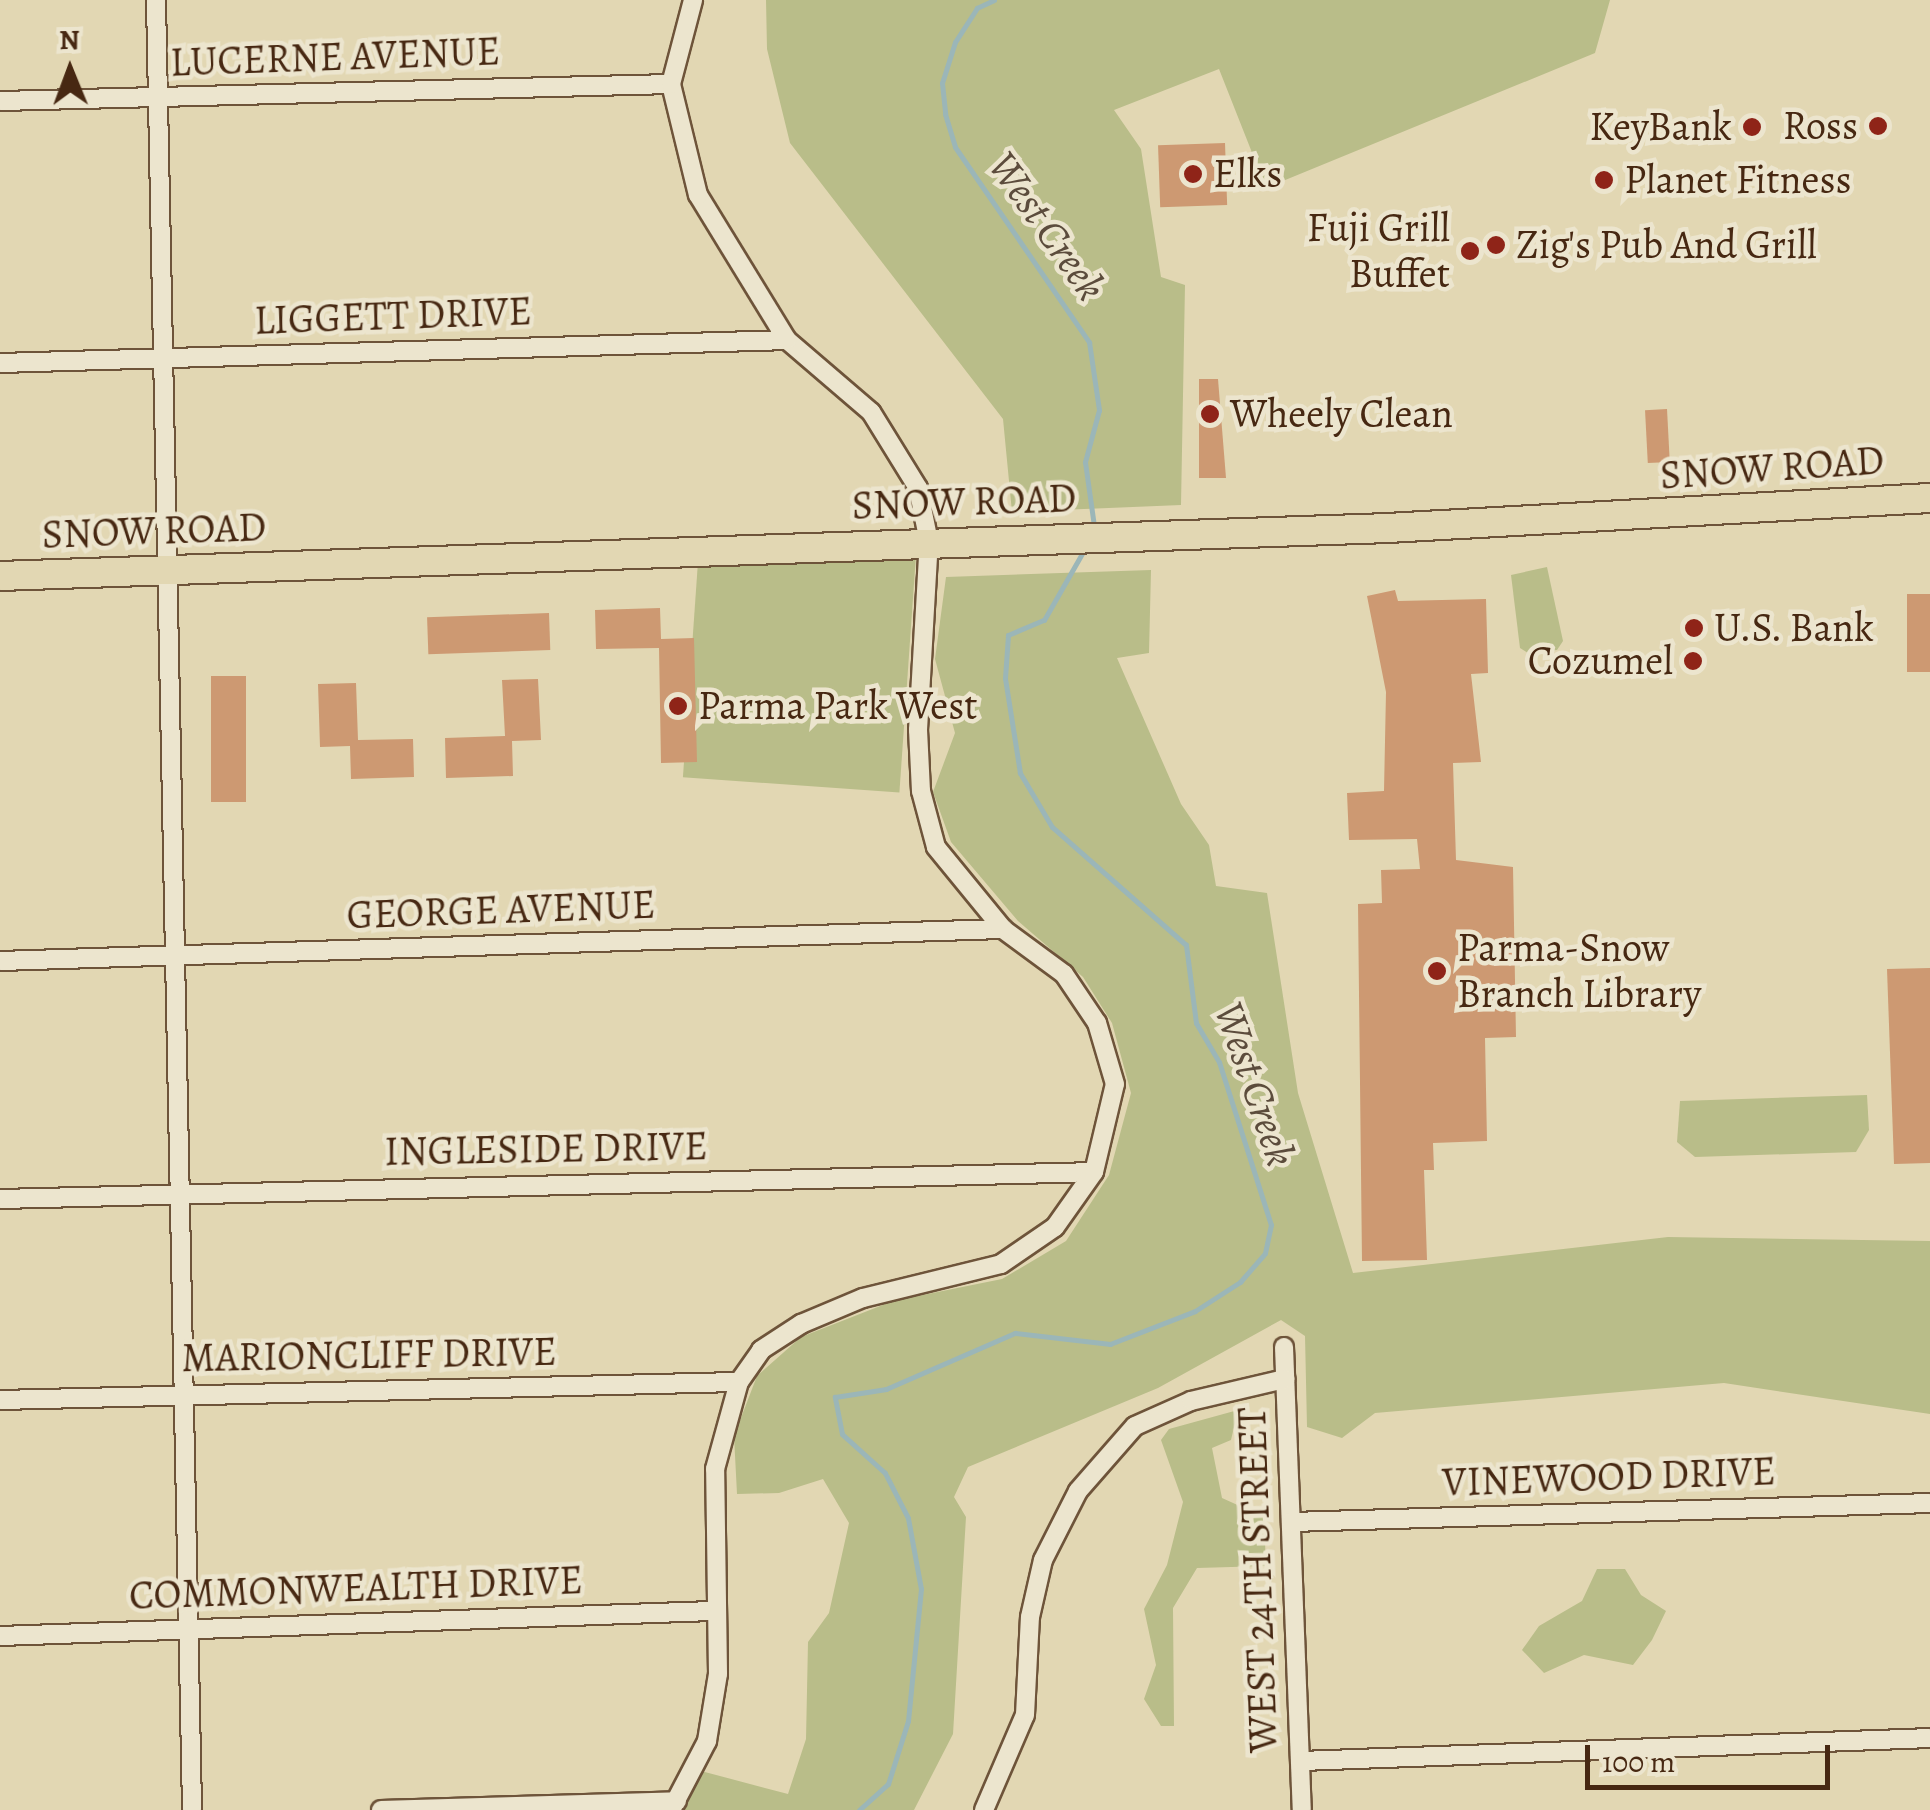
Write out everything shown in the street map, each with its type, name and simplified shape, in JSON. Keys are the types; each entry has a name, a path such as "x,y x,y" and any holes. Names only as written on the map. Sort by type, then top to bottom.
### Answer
{"main road":[{"name":"SNOW ROAD","path":"0,576 994,539 1178,536 1930,498"}],"street":[{"path":"156,0 192,1810"},
{"path":"381,1810 674,1806 707,1740 718,1674 714,1611 715,1469 739,1382 761,1350 800,1324 863,1298 1002,1264 1054,1227 1094,1172 1115,1084 1097,1023 1064,974 1004,929 936,848 921,792 929,542 918,488 894,440 788,340 698,196 671,84 693,0"},
{"name":"LUCERNE AVENUE","path":"0,101 671,84"},
{"name":"LIGGETT DRIVE","path":"0,363 788,340"},
{"name":"GEORGE AVENUE","path":"0,961 174,947 1004,929"},
{"name":"INGLESIDE DRIVE","path":"0,1198 1094,1172"},
{"name":"WEST 24TH STREET","path":"1284,1348 1302,1810"},
{"path":"984,1810 1024,1716 1030,1616 1043,1560 1078,1491 1135,1426 1191,1401 1285,1378"},
{"name":"MARIONCLIFF DRIVE","path":"0,1400 739,1382"},
{"name":"VINEWOOD DRIVE","path":"1291,1522 1930,1503"},
{"name":"COMMONWEALTH DRIVE","path":"0,1636 714,1611"},
{"path":"1301,1761 1930,1738"}],"green space":[{"path":"766,0 1610,0 1595,53 1266,188 1219,69 1114,110 1141,149 1161,277 1185,285 1181,505 1012,512 1003,419 790,143 767,49"},
{"path":"700,540 916,555 899,792 683,777"},
{"path":"1547,567 1563,641 1557,650 1528,653 1520,648 1511,575"},
{"path":"1151,570 1149,653 1117,658 1181,804 1209,845 1216,886 1267,893 1298,1093 1353,1273 1668,1237 1930,1241 1930,1414 1724,1383 1375,1413 1342,1438 1307,1427 1305,1336 1281,1320 1158,1388 968,1467 954,1497 966,1517 953,1734 914,1810 677,1810 701,1771 788,1794 806,1739 808,1642 829,1613 849,1523 823,1479 779,1493 737,1494 734,1436 757,1376 801,1337 893,1301 1002,1279 1066,1241 1109,1175 1131,1093 1112,1023 1083,977 1018,921 951,842 933,792 955,733 935,659 946,577"},
{"path":"1867,1095 1869,1130 1856,1152 1695,1157 1677,1142 1680,1101"},
{"path":"1238,1410 1231,1440 1212,1448 1222,1498 1264,1517 1266,1566 1197,1568 1173,1608 1174,1726 1161,1726 1144,1699 1156,1665 1144,1609 1167,1565 1183,1502 1161,1440 1169,1429"},
{"path":"1597,1569 1625,1569 1641,1595 1666,1611 1652,1640 1633,1665 1584,1655 1544,1673 1522,1650 1539,1626 1582,1601"}],"building":[{"name":"Elks","path":"1225,143 1227,205 1160,207 1158,145"},
{"name":"Wheely Clean","path":"1199,379 1218,379 1226,478 1199,478"},
{"path":"1667,409 1670,462 1648,463 1645,410"},
{"name":"Parma-Snow Branch Library","path":"1395,590 1398,601 1486,599 1488,673 1471,674 1481,762 1453,763 1456,860 1513,867 1516,1037 1485,1038 1487,1141 1433,1143 1434,1170 1424,1170 1427,1260 1362,1261 1358,904 1382,903 1381,870 1420,869 1417,839 1349,840 1347,793 1384,791 1386,692 1367,596"},
{"path":"1907,594 1930,594 1930,672 1907,672"},
{"name":"Parma Park West","path":"660,608 661,639 694,638 697,762 661,763 659,648 596,649 595,610"},
{"path":"549,613 550,650 428,654 427,617"},
{"path":"211,676 246,676 246,802 211,802"},
{"path":"538,679 541,740 512,741 513,776 446,778 445,738 505,736 502,680"},
{"path":"356,683 358,740 413,739 414,777 351,779 350,746 320,747 318,684"},
{"path":"1930,968 1930,1163 1894,1164 1887,969"}],"waterway":[{"name":"West Creek","path":"994,0 977,8 955,42 942,83 945,114 955,147 1089,342 1099,410 1085,462 1094,526"},
{"name":"West Creek","path":"859,1810 888,1784 908,1721 921,1589 908,1518 885,1473 842,1434 835,1397 886,1389 1015,1333 1110,1344 1195,1311 1240,1282 1265,1253 1271,1225 1219,1062 1196,1023 1186,945 1052,827 1020,773 1005,678 1008,635 1044,620 1084,550"}],"place":[{"name":"Ross","path":"1878,126"},
{"name":"KeyBank","path":"1752,127"},
{"name":"Elks","path":"1193,174"},
{"name":"Planet Fitness","path":"1604,180"},
{"name":"Zig's Pub And Grill","path":"1496,245"},
{"name":"Fuji Grill Buffet","path":"1470,251"},
{"name":"Wheely Clean","path":"1210,414"},
{"name":"U.S. Bank","path":"1694,628"},
{"name":"Cozumel","path":"1693,661"},
{"name":"Parma Park West","path":"678,706"},
{"name":"Parma-Snow Branch Library","path":"1437,971"}]}
